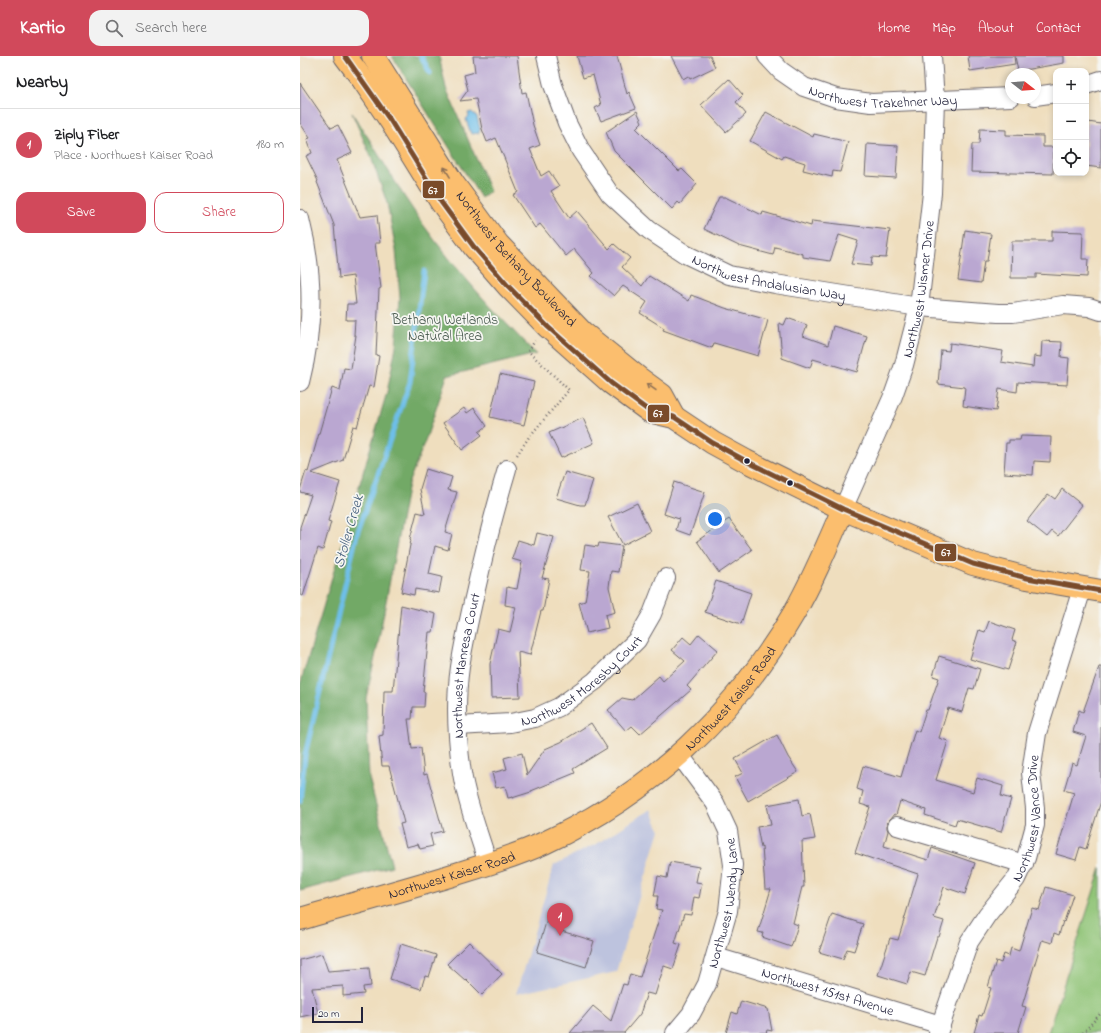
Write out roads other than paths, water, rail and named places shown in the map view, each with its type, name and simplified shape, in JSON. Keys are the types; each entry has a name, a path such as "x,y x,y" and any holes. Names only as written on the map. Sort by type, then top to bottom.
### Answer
{"main road":[{"name":"Northwest Bethany Boulevard","path":"345,56 390,120 441,202 474,247 508,286 548,327 611,383 649,411 674,417 713,443 746,461 843,508"},
{"name":"Northwest Bethany Boulevard","path":"373,56 453,183 498,244 582,332 662,395 674,417"},
{"path":"843,508 973,564 1027,578 1092,590"},
{"name":"Northwest Kaiser Road","path":"300,919 488,864 543,844 588,821 660,772 728,707 746,685 778,640 812,578 843,508"}],"street":[{"name":"Northwest Andalusian Way","path":"546,56 553,85 567,123 581,152 610,194 649,230 686,254 729,274 775,284 919,307 1006,313 1063,305 1089,307 1101,311"},
{"name":"Northwest Trakehner Way","path":"767,56 781,71 804,87 836,98 871,103 1005,97"},
{"name":"Northwest Wismer Drive","path":"843,508 893,396 904,365 919,307 932,193 935,100 932,56"},
{"path":"1089,84 1101,80"},
{"path":"1041,95 1053,93"},
{"path":"300,219 306,242 312,289 310,324 300,382"},
{"name":"Northwest Manresa Court","path":"488,864 474,821 462,774 458,726 458,696 460,668 469,619 494,510 507,469"},
{"name":"Northwest Moresby Court","path":"458,726 510,724 535,718 559,707 595,681 637,640 652,614 666,578"},
{"name":"Northwest Vance Drive","path":"939,1029 969,942 987,915 1010,888 1024,864 1034,825 1035,808 1031,773 1037,733 1092,590"},
{"name":"Northwest Wendy Lane","path":"675,1033 694,1010 707,984 728,911 731,896 733,865 728,831 715,803 679,754"},
{"path":"898,826 1024,864"},
{"name":"Northwest 151st Avenue","path":"716,957 939,1029"}],"water":[{"path":"472,112 477,117 480,129 479,133 471,134 466,119 469,116 468,113"}],"waterway":[{"name":"Stoller Creek","path":"421,56 430,73"},
{"name":"Stoller Creek","path":"300,801 305,755 357,534 410,382 424,271"}],"place":[{"name":"Ziply Fiber","path":"560,936"}],"park label":[{"name":"Bethany Wetlands Natural Area","path":"445,328"}]}
